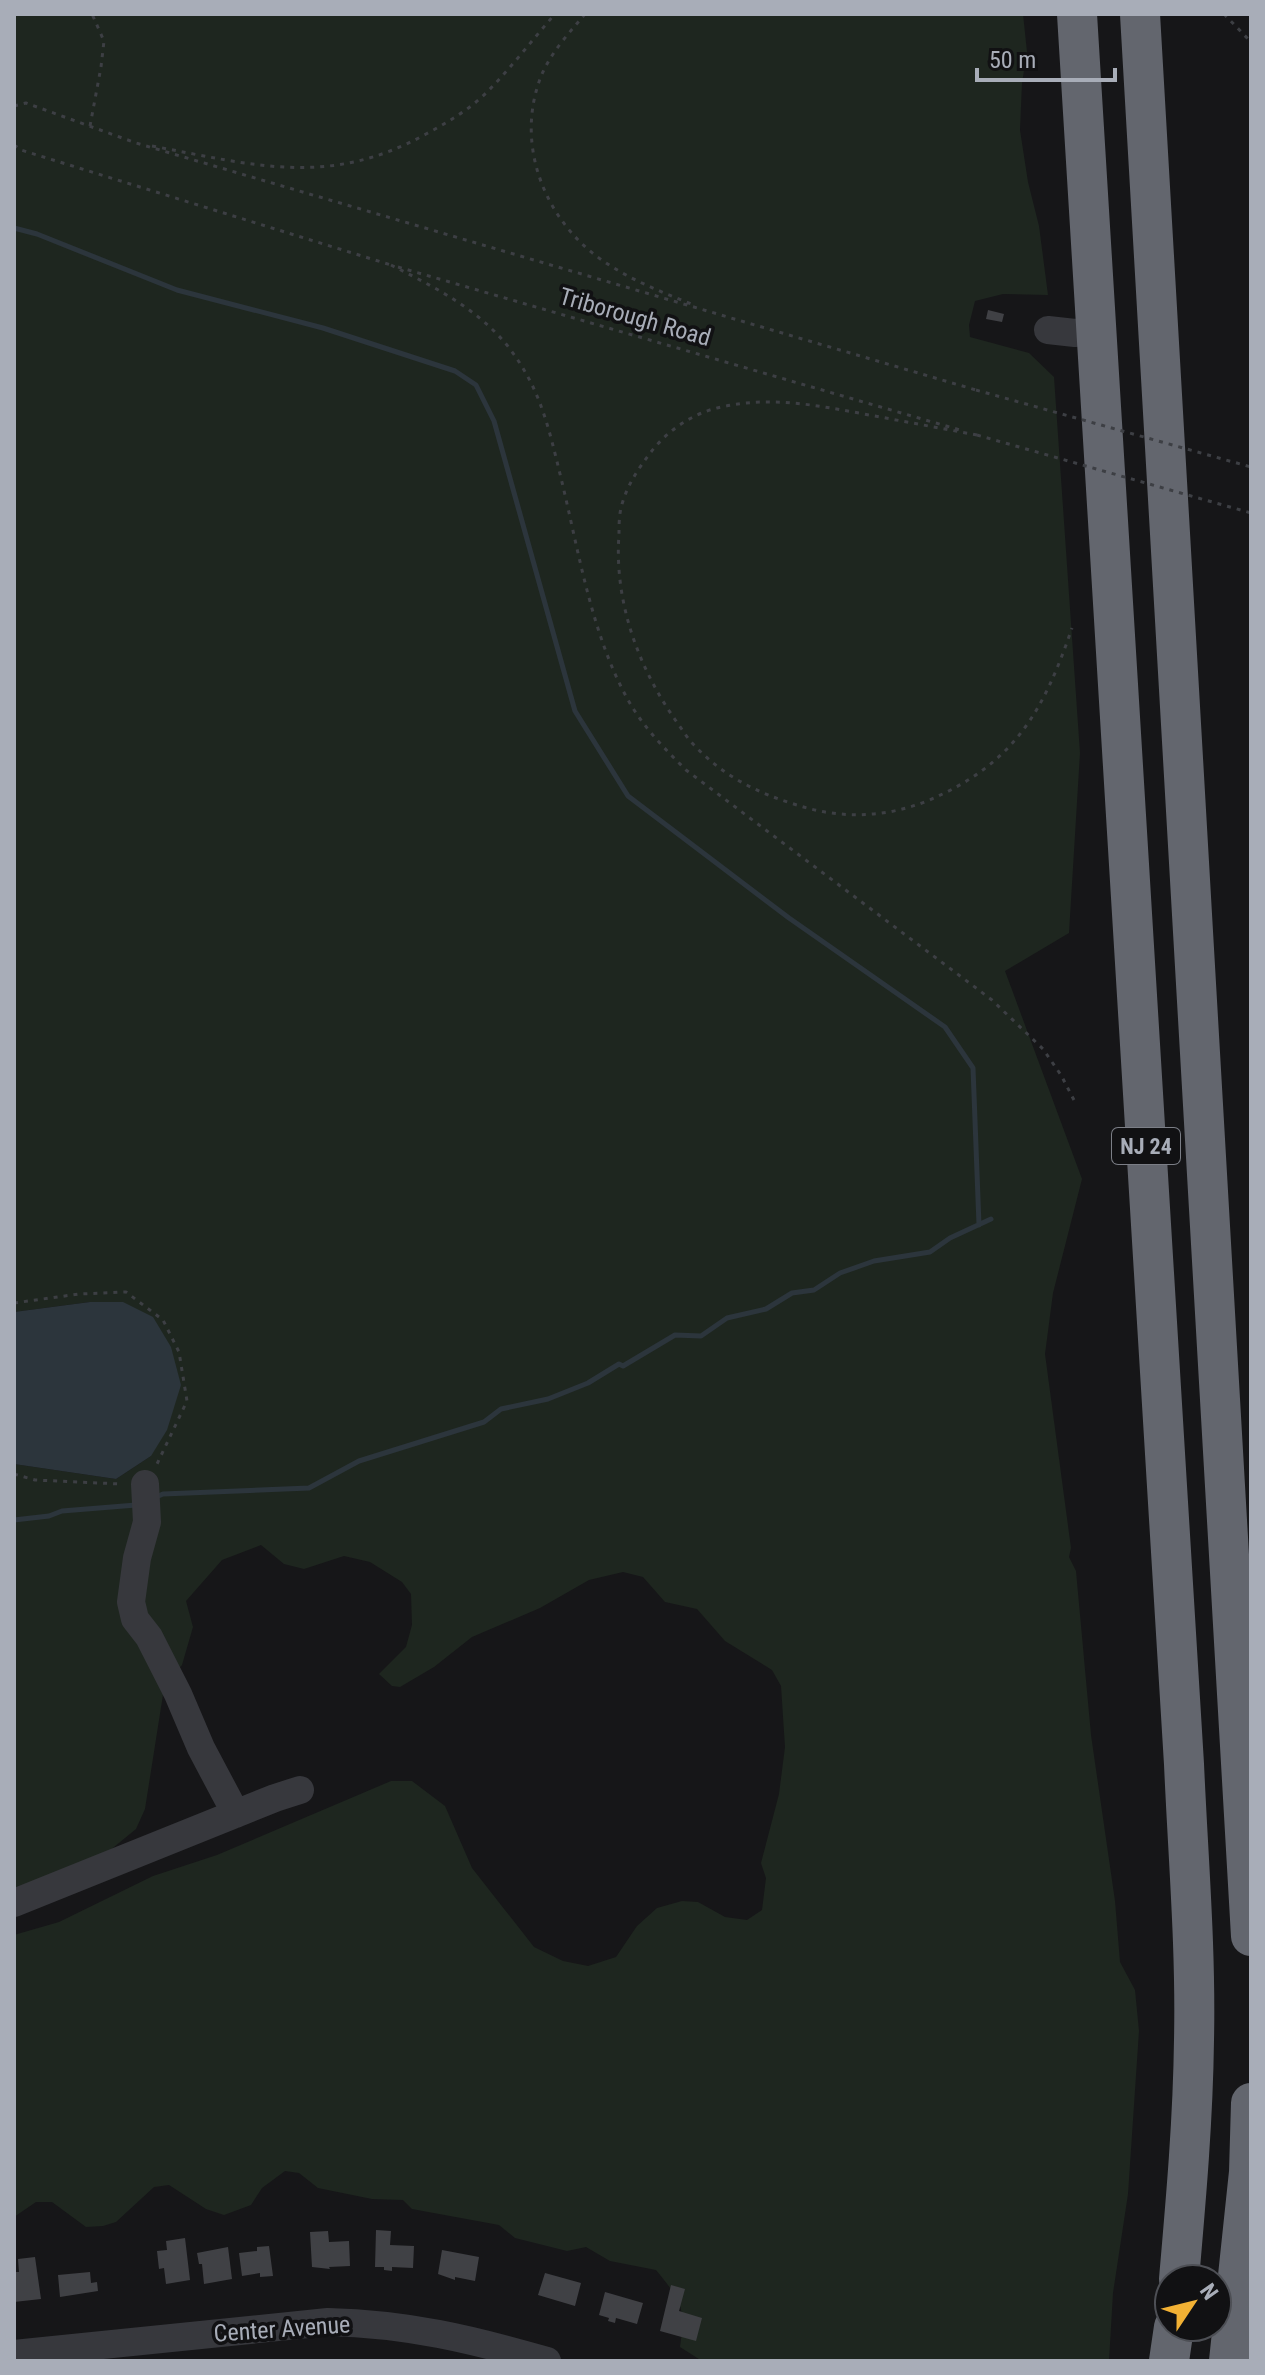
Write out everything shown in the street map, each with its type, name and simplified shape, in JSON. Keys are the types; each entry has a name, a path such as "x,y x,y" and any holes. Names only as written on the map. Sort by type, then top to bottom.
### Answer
{"highway":[{"name":"NJ 24","path":"1077,14 1191,1905 1194,2038 1190,2165 1181,2263"},
{"name":"NJ 24","path":"1140,14 1251,1936"},
{"path":"1229,2361 1249,2172 1251,2103"}],"street":[{"path":"1048,330 1075,333 1096,331"},
{"path":"146,1496 147,1522 137,1558 131,1602 135,1619 155,1648 201,1748 236,1814"},
{"path":"14,1903 300,1790"},
{"name":"Center Avenue","path":"14,2354 328,2322 416,2328 486,2353 547,2361"}],"path":[{"path":"90,126 104,41 92,14"},
{"path":"136,143 291,169 320,168 373,158 416,140 470,107 499,79 555,14"},
{"path":"585,14 562,40 542,74 533,109 531,148 541,187 560,220 594,254 637,282 712,312"},
{"path":"1224,14 1251,42"},
{"name":"Triborough Road","path":"14,106 26,103 136,143 976,390 1251,467"},
{"name":"Triborough Road","path":"14,145 21,150 391,265 1251,513"},
{"path":"391,265 447,294 478,318 508,346 531,379 545,412 597,621 631,705 654,737 686,770 992,1000 1043,1049 1076,1104"},
{"path":"977,435 796,402 759,401 718,408 684,422 659,442 634,474 625,496 617,551 622,599 632,634 660,699 692,744 725,774 767,796 820,813 884,813 914,806 964,784 990,766 1012,745 1056,676 1072,628"},
{"path":"14,1303 79,1294 126,1292 163,1320 179,1352 187,1401 146,1496 35,1480 14,1474"}],"shaded area":[{"path":"14,14 1023,14 1027,52 1020,130 1039,226 1048,295 1003,294 975,301 969,325 970,337 1029,353 1054,377 1080,753 1069,933 1005,971 1082,1179 1053,1293 1045,1354 1071,1548 1069,1557 1076,1571 1091,1735 1115,1901 1120,1962 1135,1990 1139,2031 1128,2194 1113,2293 1109,2361 702,2361 680,2347 680,2305 656,2270 610,2261 586,2247 567,2251 515,2238 499,2225 412,2209 403,2200 372,2199 318,2188 299,2173 285,2171 262,2188 251,2205 224,2215 206,2209 169,2185 154,2187 116,2222 103,2226 86,2227 52,2202 36,2202 14,2217 14,1935 59,1922 153,1876 217,1855 391,1781 412,1781 445,1806 472,1868 534,1947 563,1961 588,1966 616,1957 637,1926 657,1908 682,1901 698,1902 725,1917 747,1920 762,1910 766,1878 761,1863 779,1794 785,1747 781,1686 772,1670 725,1641 697,1609 665,1602 643,1577 623,1572 589,1580 540,1608 472,1637 434,1667 400,1687 392,1686 379,1674 406,1647 412,1625 411,1594 402,1582 370,1562 344,1556 304,1569 284,1564 261,1545 222,1560 186,1601 193,1627 182,1665 165,1682 145,1809 136,1829 103,1856 14,1889 14,1464 116,1479 151,1456 123,1302 90,1302 14,1312"},
{"path":"90,1302 123,1302 153,1317 171,1347 181,1385 167,1430 151,1456 116,1479 14,1464 14,1312"}],"building":[{"path":"988,310 1004,314 1002,322 986,319"},
{"path":"376,2230 391,2231 390,2245 414,2246 413,2268 392,2267 392,2271 375,2267"},
{"path":"328,2231 329,2242 349,2241 350,2266 330,2269 312,2267 310,2232"},
{"path":"185,2238 190,2280 166,2284 164,2268 159,2269 157,2251 167,2250 166,2241"},
{"path":"269,2246 273,2276 260,2277 260,2273 242,2276 239,2253"},
{"path":"228,2247 232,2279 204,2284 202,2264 199,2264 197,2253"},
{"path":"442,2250 479,2257 475,2281 455,2277 455,2280 438,2274"},
{"path":"35,2257 41,2299 14,2302 14,2272 19,2272 18,2259"},
{"path":"90,2272 91,2283 97,2282 98,2291 60,2297 58,2275"},
{"path":"545,2273 581,2283 575,2306 538,2295"},
{"path":"671,2285 685,2289 679,2311 702,2318 696,2341 660,2331"},
{"path":"605,2292 643,2303 637,2324 616,2318 615,2323 599,2315"}],"waterway":[{"path":"14,228 37,234 177,290 323,328 455,371 476,385 494,421 575,711 628,796 789,918 945,1027 973,1068 979,1225"},
{"path":"156,1497 163,1494 309,1488 359,1461 484,1422 501,1409 548,1399 588,1383 675,1335 701,1336 727,1318 766,1309 792,1293 814,1290 840,1273 874,1261 930,1252 950,1238 991,1219"},
{"path":"14,1520 49,1516 62,1511 136,1505"}]}
